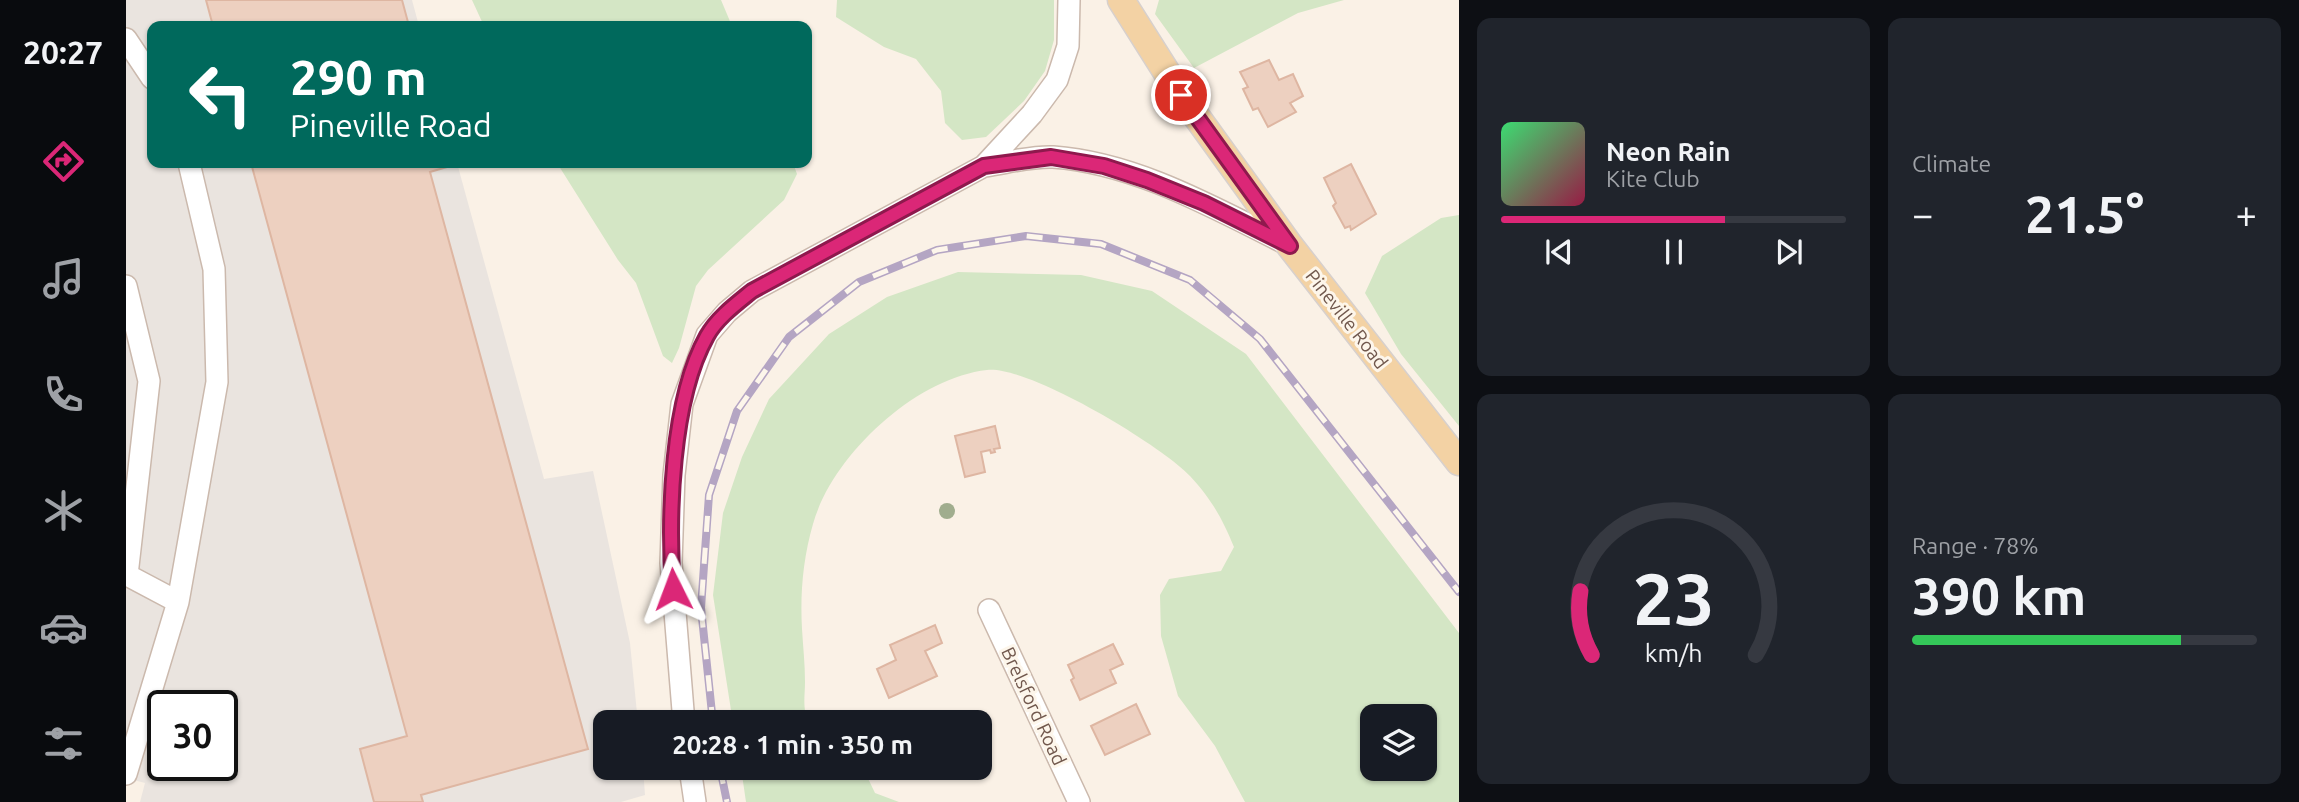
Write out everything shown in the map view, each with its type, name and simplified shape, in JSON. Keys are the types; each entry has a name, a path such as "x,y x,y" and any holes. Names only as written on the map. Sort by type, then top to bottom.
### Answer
{"main road":[{"name":"Pineville Road","path":"1121,0 1181,95 1290,246 1459,462"}],"street":[{"path":"683,710 671,563 674,475 682,404 707,335 727,312 752,291 984,166 1032,114 1057,80 1068,46 1069,0"},
{"path":"126,39 147,70"},
{"path":"984,166 1051,157 1104,166 1204,203 1290,246"},
{"path":"126,774 178,602 218,382 214,270 190,168"},
{"path":"126,286 149,381 127,575 178,602"},
{"name":"Brelsford Road","path":"989,610 1079,802"},
{"path":"692,780 695,802"}],"shaded area":[{"path":"126,0 412,0 418,21 147,21 147,168 458,168 544,479 593,471 630,643 637,710 593,710 593,780 644,780 645,795 621,802 140,802 145,783 126,778"}],"green space":[{"path":"472,0 721,0 730,21 482,21"},
{"path":"837,0 1054,0 1054,40 1045,71 1024,101 986,137 962,140 945,123 941,91 916,59 884,47 836,17"},
{"path":"1159,0 1344,0 1298,13 1194,68 1155,14"},
{"path":"560,168 795,168 797,174 784,200 708,270 696,286 679,348 672,363 663,356 636,283 618,260"},
{"path":"1459,215 1459,426 1401,354 1365,293 1382,256 1441,218"},
{"path":"958,272 1081,275 1152,291 1246,354 1459,633 1459,802 1245,802 1215,746 1178,696 1161,636 1160,595 1169,579 1221,571 1234,547 1221,518 1190,476 1152,446 1062,393 1006,372 987,370 960,376 932,388 905,404 880,424 857,448 838,472 823,498 807,550 801,616 806,710 731,710 713,595 723,513 742,457 769,399 829,334 887,297"},
{"path":"743,780 869,780 875,793 899,802 746,802"}],"building":[{"path":"206,0 402,0 408,21 212,21"},
{"path":"1269,60 1279,80 1293,74 1303,96 1290,103 1296,112 1268,127 1258,108 1253,110 1243,89 1248,87 1240,72"},
{"path":"1351,164 1376,214 1351,230 1350,226 1345,228 1333,206 1336,203 1324,178"},
{"path":"252,168 444,168 430,172 588,749 421,795 423,802 374,802 360,749 407,736"},
{"path":"995,426 1000,448 991,453 990,450 981,452 985,472 965,477 955,436"},
{"path":"935,625 942,643 925,651 937,676 889,698 877,669 896,660 890,645"},
{"path":"1113,644 1123,664 1110,670 1116,683 1080,700 1068,665"},
{"path":"1136,704 1150,734 1105,755 1091,726"}],"railway":[{"path":"712,710 701,608 709,495 737,411 789,337 859,282 937,250 1026,236 1101,244 1190,280 1260,339 1459,592"},
{"path":"722,780 727,802"}],"route":[{"path":"673,589 671,563 674,475 682,404 707,335 727,312 752,291 984,166 1051,157 1104,166 1147,180 1204,203 1290,246 1181,95"}]}
